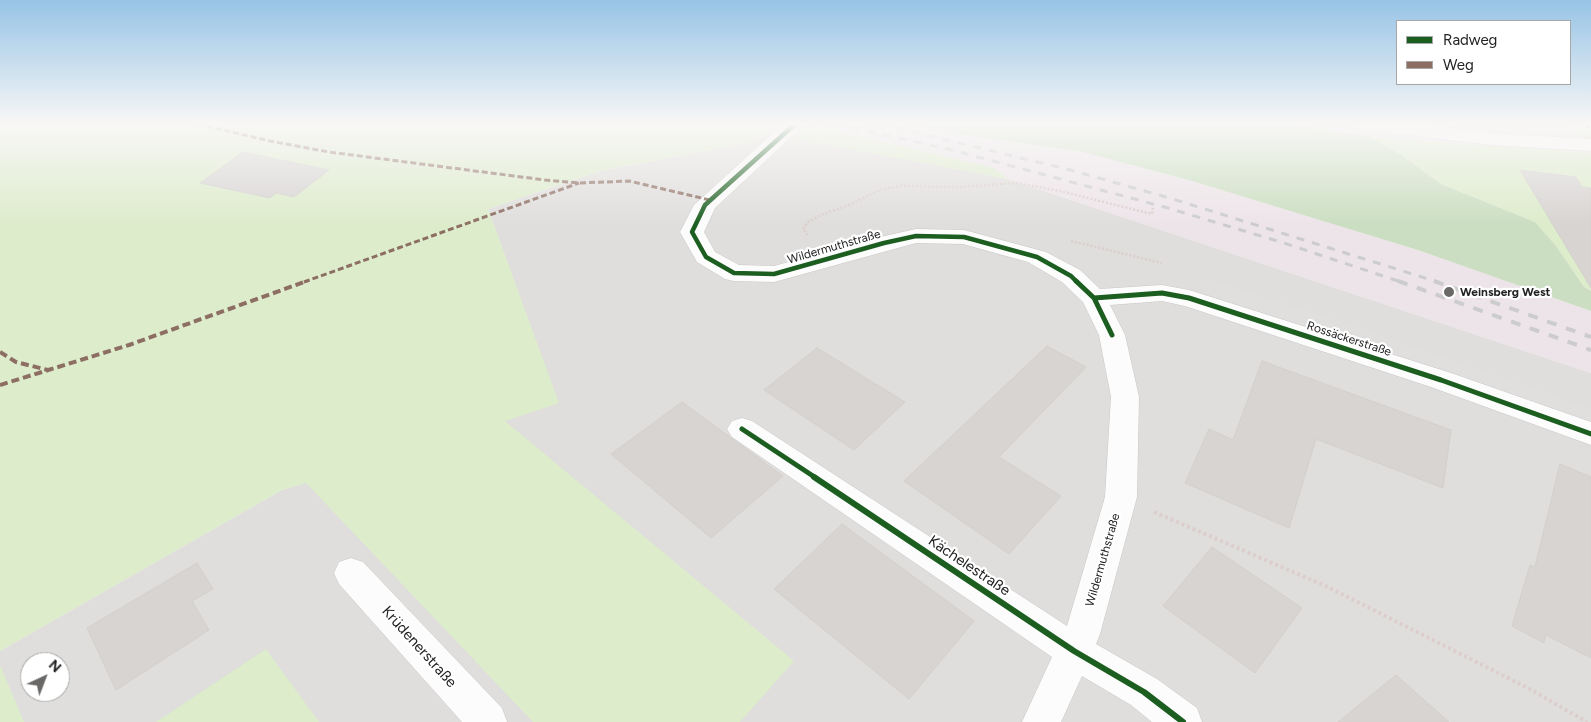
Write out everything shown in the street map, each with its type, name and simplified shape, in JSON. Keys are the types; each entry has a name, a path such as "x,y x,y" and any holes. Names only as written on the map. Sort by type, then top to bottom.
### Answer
{"street":[{"name":"Wildermuthstraße","path":"757,158 705,204 692,232 706,257 734,273 774,274 884,243 916,236 964,237 1037,257 1071,276 1094,298 1112,336 1125,397 1122,497 1082,634 1041,722"},
{"name":"Rossäckerstraße","path":"1094,298 1162,293 1189,298 1441,380 1591,434"},
{"name":"Kächelestraße","path":"742,430 1074,651 1144,692 1183,722"},
{"name":"Krüdenerstraße","path":"351,573 488,722"}],"path":[{"path":"810,238 803,229 808,222 849,206 882,189 901,186 960,187 1016,183 1060,191 1152,214 1153,208"},
{"path":"1122,497 1328,587 1528,688 1587,722"}],"shaded area":[{"path":"669,158 901,158 1008,179 1591,373 1591,722 0,722 0,651 282,490 558,403 488,209 600,171"},
{"path":"950,158 1105,158 1189,180 1418,250 1591,311 1591,373 1008,179 994,168"},
{"path":"1208,279 1324,316 1574,403 1591,410 1591,428 1355,343 1203,293"}],"green space":[{"path":"0,158 669,158 600,171 488,209 559,403 505,421 794,661 740,722 533,722 306,483 282,490 0,651"},
{"path":"896,158 950,158 994,168 1008,179"},
{"path":"1105,158 1405,158 1441,184 1535,222 1556,246 1584,287 1591,291 1591,311 1418,250 1189,180"},
{"path":"1405,158 1591,158 1591,291 1584,287 1556,246 1535,222 1441,184"},
{"path":"266,649 319,722 156,722"},
{"path":"0,665 24,722 0,722"}],"building":[{"path":"235,158 270,158 329,170 294,197 276,193 270,198 200,183"},
{"path":"1520,170 1576,177 1582,187 1591,188 1591,288"},
{"path":"1047,346 1086,367 999,457 1061,496 1009,554 904,481"},
{"path":"817,348 905,402 854,450 764,390"},
{"path":"1262,361 1451,430 1443,488 1316,439 1289,528 1185,483 1209,429 1233,440"},
{"path":"682,402 783,476 711,538 611,454"},
{"path":"1560,464 1591,477 1591,658 1546,635 1544,643 1512,626 1530,565 1535,567"},
{"path":"842,524 974,621 909,699 774,589"},
{"path":"1212,547 1302,608 1255,673 1163,606"},
{"path":"197,563 213,589 192,601 209,630 116,690 87,628"},
{"path":"1396,675 1449,722 1338,722"}],"railway":[{"path":"981,158 1168,208 1284,243 1398,281"},
{"path":"1020,158 1173,199 1438,282"},
{"path":"1398,281 1591,350"},
{"path":"1434,281 1591,337"}],"marked path":[{"path":"373,158 545,180 579,183 629,181 710,200"},
{"path":"0,385 129,345 579,183"},
{"path":"0,352 16,362 48,370"}],"cycle path":[{"path":"758,158 705,205 692,232 706,257 734,273 774,274 884,243 916,236 964,237 1037,257 1071,276 1094,298 1112,335"},
{"path":"1094,298 1162,293 1189,298 1441,380 1591,434"},
{"path":"742,429 1074,651 1144,692 1183,722"}],"place":[{"name":"Weinsberg West","path":"1449,292"}]}
